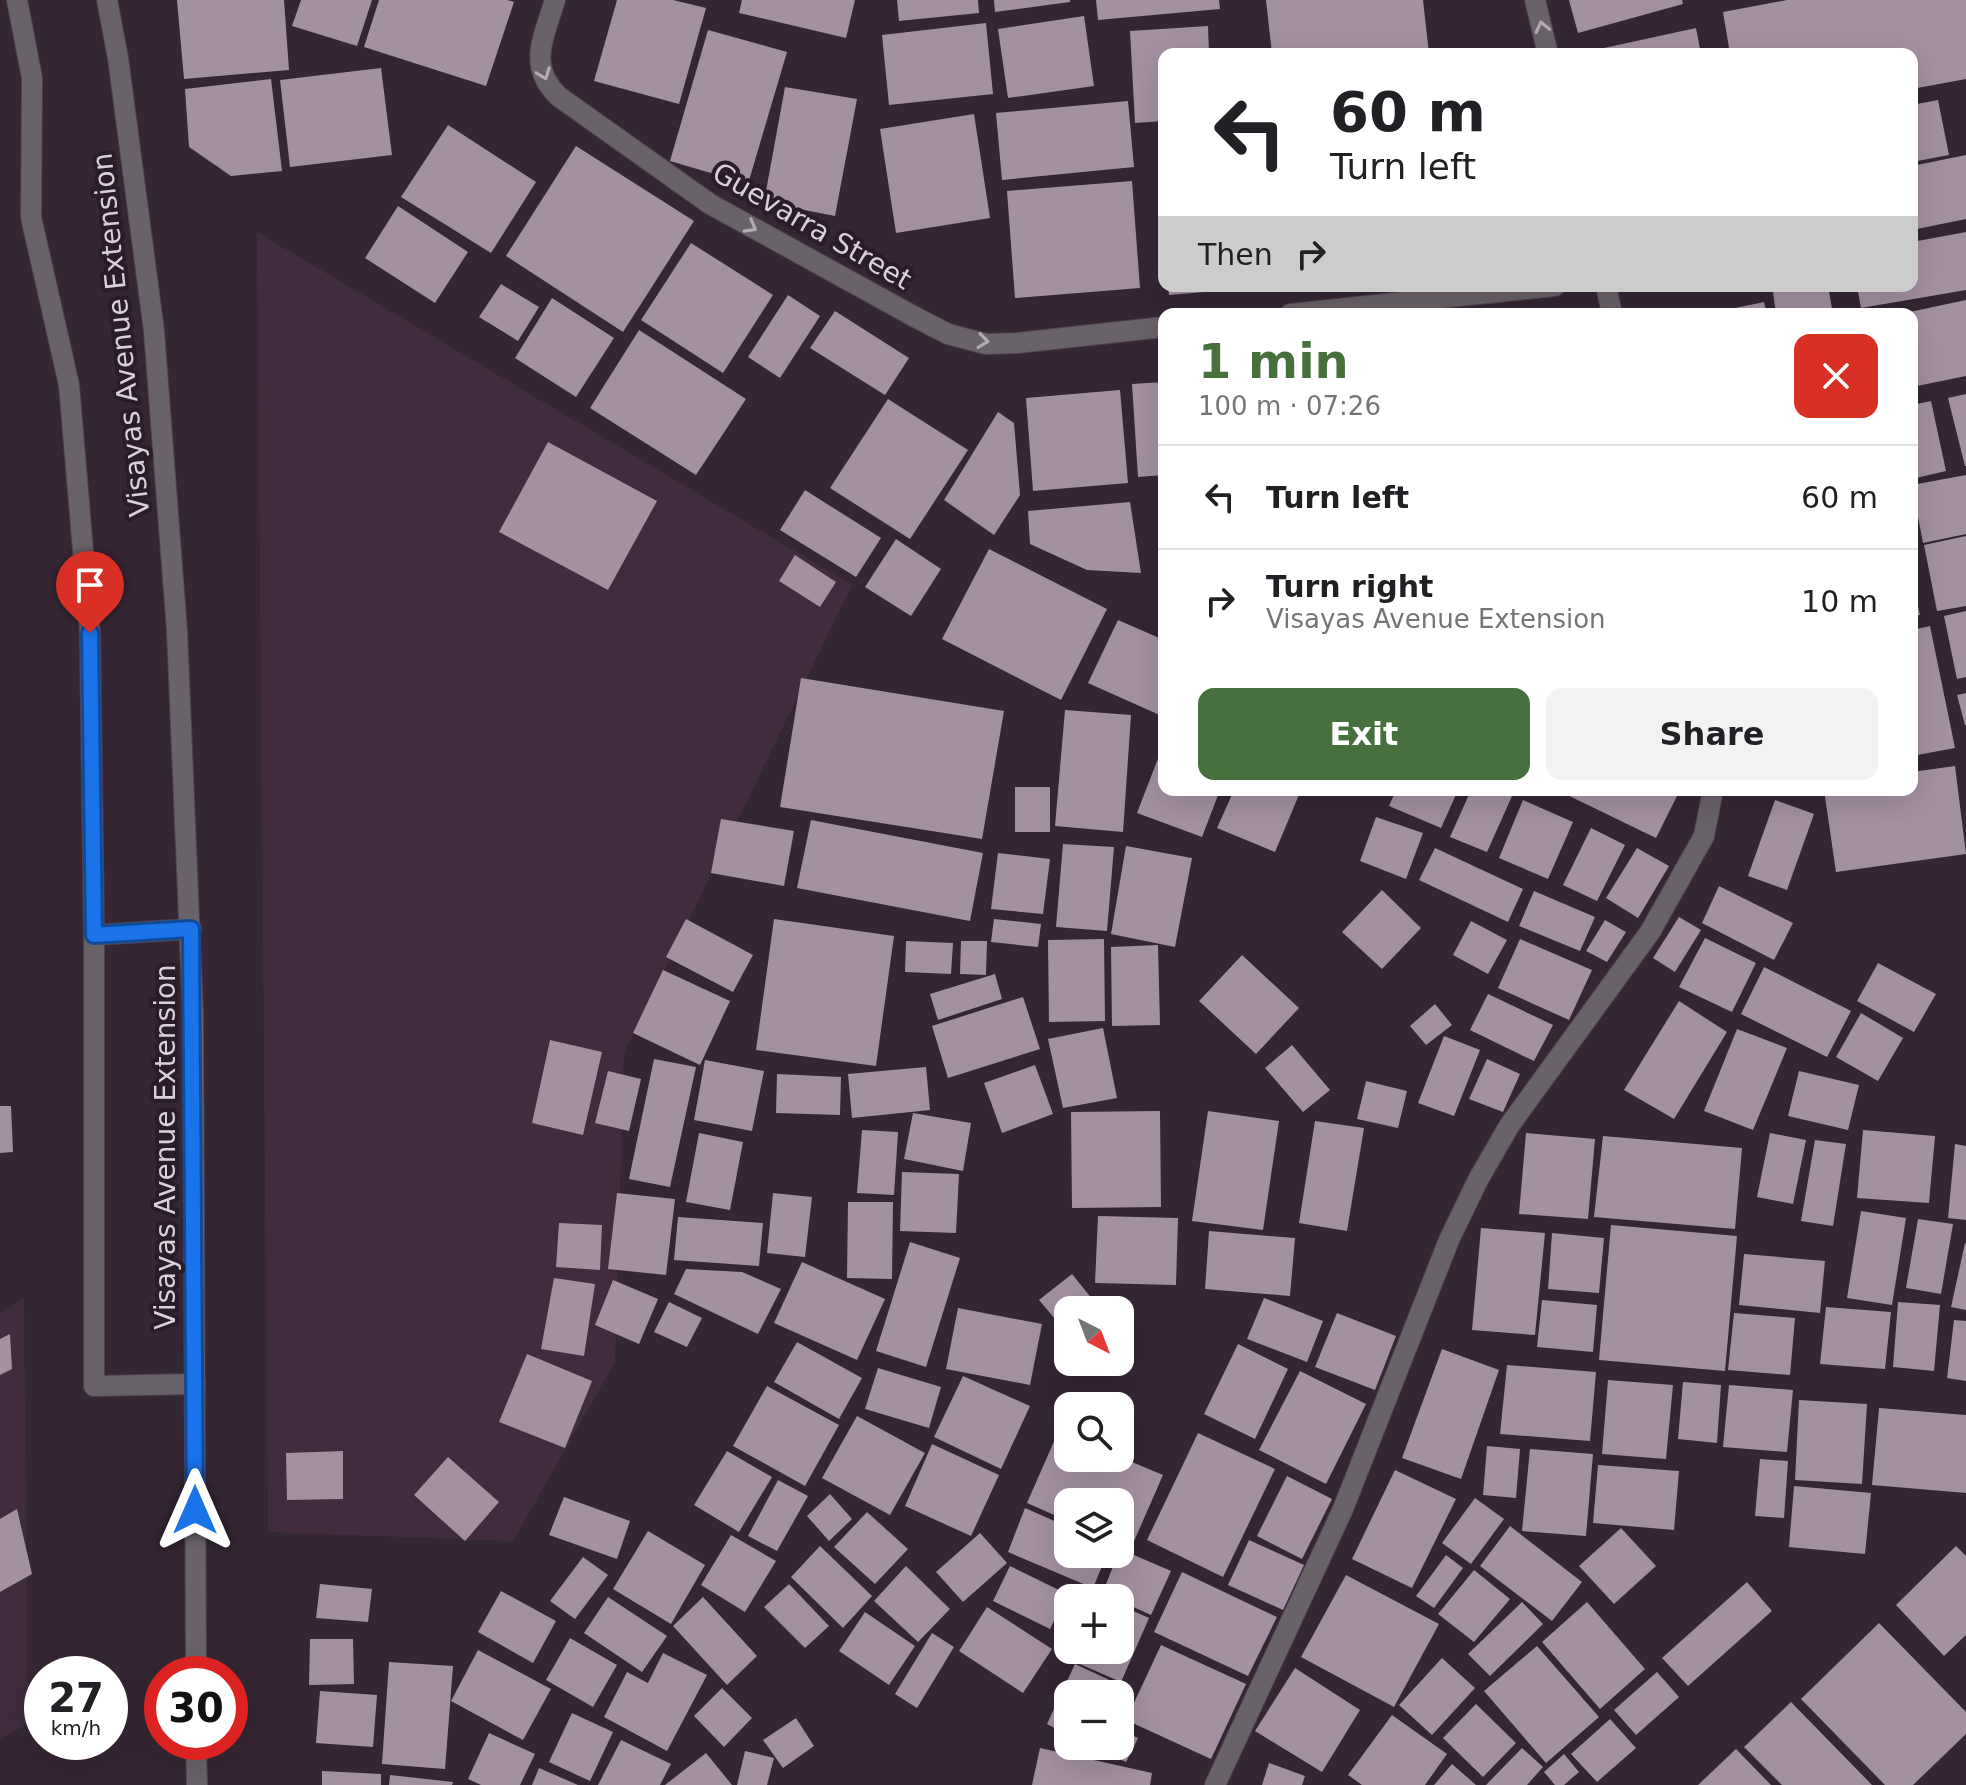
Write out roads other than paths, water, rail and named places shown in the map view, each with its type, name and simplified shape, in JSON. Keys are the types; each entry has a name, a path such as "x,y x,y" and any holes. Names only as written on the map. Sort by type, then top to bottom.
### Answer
{"street":[{"name":"Visayas Avenue Extension","path":"17,0 32,78 31,217 69,385 90,633 94,1386 195,1384"},
{"name":"Visayas Avenue Extension","path":"107,0 118,58 154,331 177,631 191,929 196,1656"},
{"name":"Guevarra Street","path":"555,0 539,66 546,84 558,96 710,204 915,317 948,334 986,344 1158,328"},
{"path":"1535,0 1547,48"},
{"path":"1347,308 1498,292"},
{"path":"1215,1785 1343,1509 1449,1240 1478,1180 1509,1126 1650,932 1704,836 1712,796"},
{"path":"94,935 191,929"},
{"path":"196,1760 197,1785"}]}
